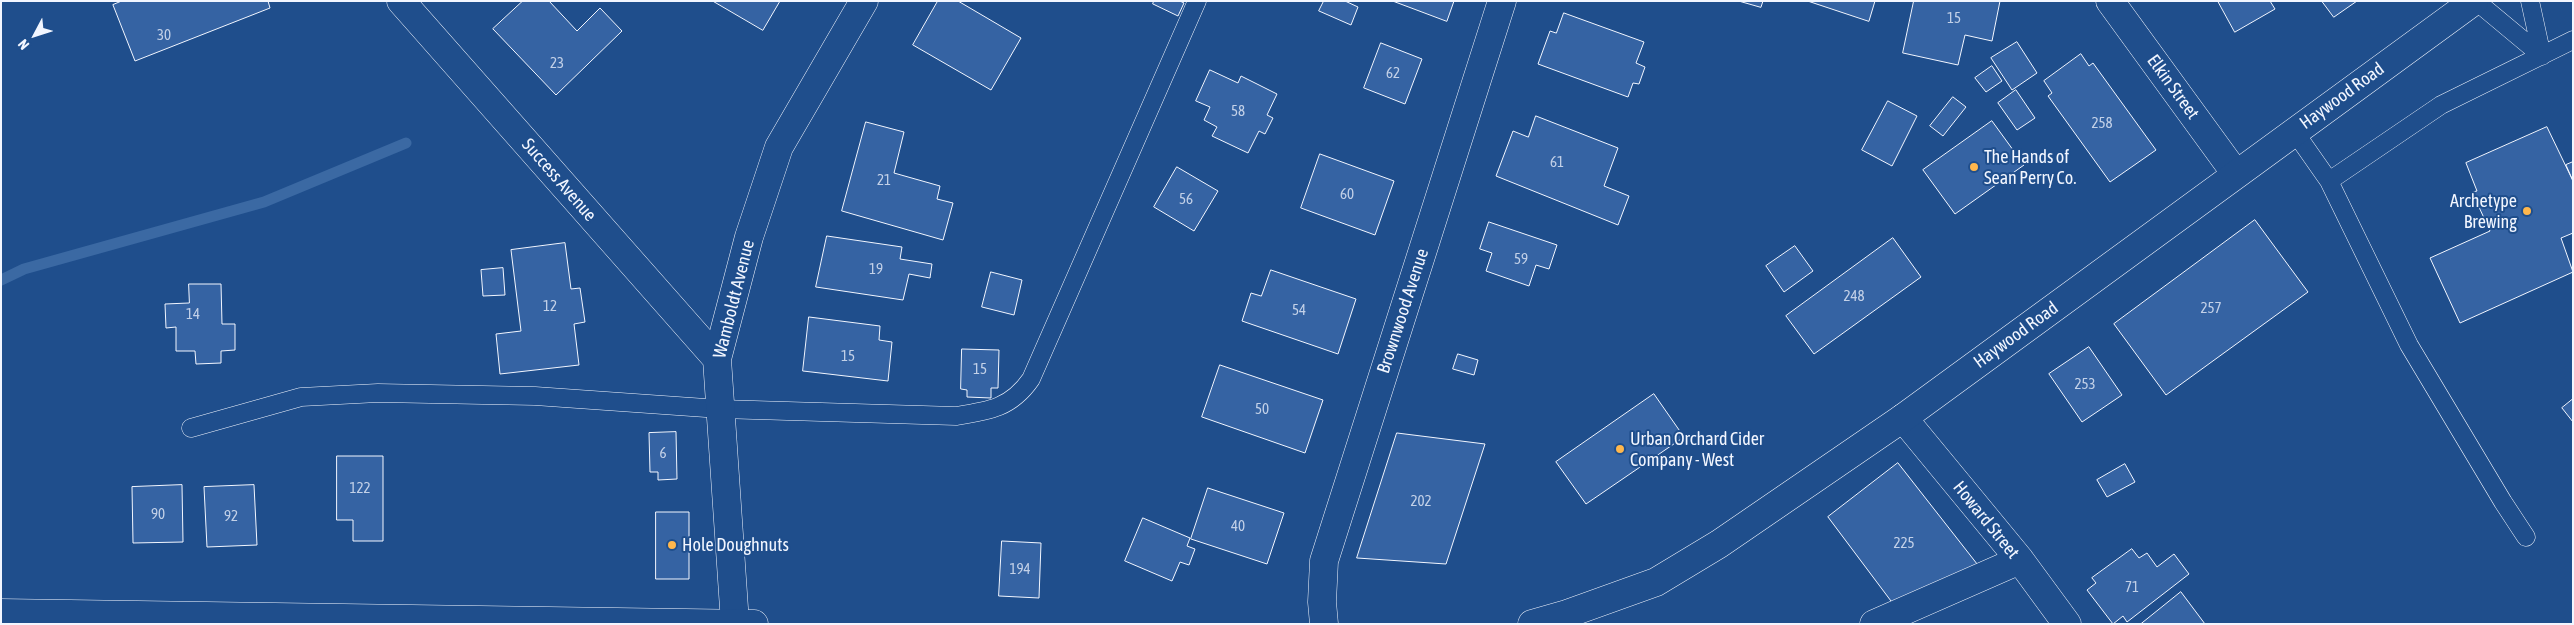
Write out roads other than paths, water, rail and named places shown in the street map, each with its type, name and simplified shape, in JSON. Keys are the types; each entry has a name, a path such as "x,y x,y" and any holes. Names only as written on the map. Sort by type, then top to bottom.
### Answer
{"street":[{"name":"Success Avenue","path":"401,1 718,360"},
{"name":"Wamboldt Avenue","path":"735,624 718,360 749,237 779,147 864,1"},
{"name":"Brownwood Avenue","path":"1324,624 1322,602 1324,561 1502,1"},
{"name":"Elkin Street","path":"2110,1 2236,174"},
{"name":"Haywood Road","path":"1532,624 1567,614 1656,582 1719,544 1903,418 2294,131 2475,1"},
{"name":"Howard Street","path":"1903,418 2020,560 2067,624"},
{"path":"1874,624 2020,560"},
{"path":"1,613 754,624"}],"lane":[{"path":"191,428 301,396 378,393 536,396 720,409 956,416 991,411 1011,400 1031,379 1197,1"},
{"path":"2475,1 2542,56"},
{"path":"2530,1 2542,56"},
{"path":"2329,181 2441,105 2573,40"},
{"path":"2294,131 2329,181 2409,345 2502,502 2526,537"}],"waterway":[{"path":"1,280 24,269 264,202 406,143"}],"place":[{"name":"The Hands of Sean Perry Co.","path":"1974,167"},
{"name":"Archetype Brewing","path":"2527,211"},
{"name":"Urban Orchard Cider Company - West","path":"1620,449"},
{"name":"Hole Doughnuts","path":"672,545"}]}
